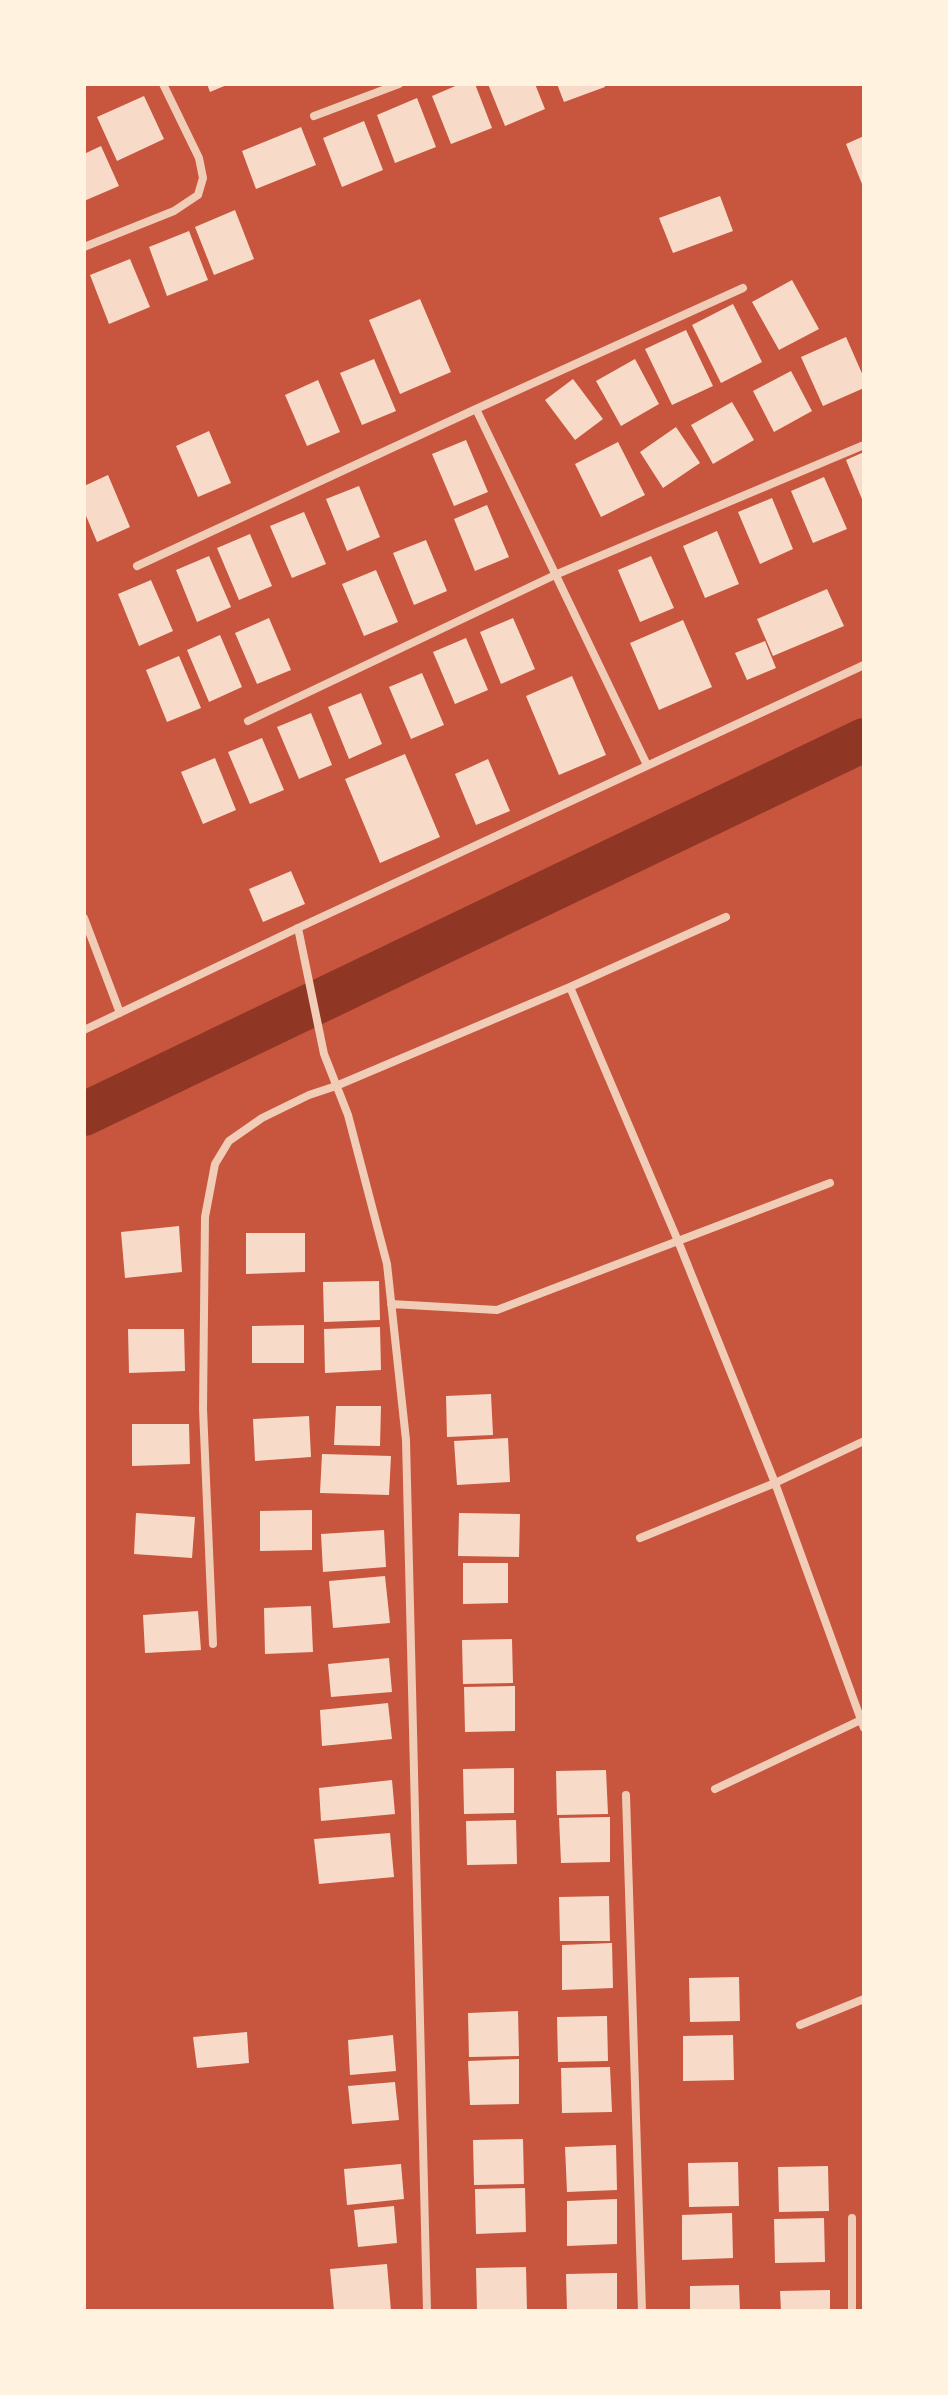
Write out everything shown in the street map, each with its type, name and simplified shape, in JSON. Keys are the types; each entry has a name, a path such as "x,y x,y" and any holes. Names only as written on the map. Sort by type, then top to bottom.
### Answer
{"street":[{"path":"84,247 174,211 198,195 203,178 199,158 163,84"},
{"path":"314,116 399,84"},
{"path":"137,566 743,288"},
{"path":"476,409 647,765"},
{"path":"248,721 555,575 864,445"},
{"path":"84,1030 864,665"},
{"path":"213,1644 203,1409 205,1217 215,1164 229,1141 262,1118 309,1095 570,987 726,917"},
{"path":"84,918 120,1013"},
{"path":"298,928 324,1054 348,1115 387,1264 406,1440 427,2311"},
{"path":"570,987 678,1241 775,1483 863,1722 715,1789"},
{"path":"391,1304 497,1310 830,1183"},
{"path":"640,1538 775,1483 864,1441"},
{"path":"626,1795 642,2311"},
{"path":"800,2025 864,1999"},
{"path":"852,2218 852,2311"}],"building":[{"path":"207,84 229,84 210,92"},
{"path":"460,84 475,84 492,128 451,144 432,96"},
{"path":"488,84 535,84 545,109 505,126"},
{"path":"557,84 604,84 605,87 564,102"},
{"path":"144,96 164,139 117,161 97,117"},
{"path":"417,98 436,147 395,163 377,115"},
{"path":"364,121 383,170 342,187 323,138"},
{"path":"301,127 316,165 256,189 242,151"},
{"path":"864,136 864,189 846,144"},
{"path":"101,146 119,186 84,201 84,154"},
{"path":"720,196 733,231 673,253 659,218"},
{"path":"235,210 254,259 214,275 195,227"},
{"path":"189,231 208,280 167,296 149,247"},
{"path":"130,259 150,307 109,324 90,275"},
{"path":"792,280 819,329 779,350 752,302"},
{"path":"420,299 451,372 400,394 369,320"},
{"path":"733,304 762,362 721,383 692,325"},
{"path":"686,330 713,386 672,405 645,349"},
{"path":"846,337 864,378 864,388 823,406 801,357"},
{"path":"374,359 396,411 362,425 340,373"},
{"path":"635,359 659,404 621,426 596,381"},
{"path":"791,371 812,411 774,432 753,391"},
{"path":"573,379 603,419 575,440 545,400"},
{"path":"318,380 340,432 307,446 285,395"},
{"path":"732,402 754,440 713,464 691,425"},
{"path":"676,427 700,463 663,488 640,452"},
{"path":"209,431 231,483 198,497 176,446"},
{"path":"466,440 488,492 454,506 432,454"},
{"path":"618,442 645,495 601,517 575,464"},
{"path":"864,452 864,504 846,460"},
{"path":"108,475 130,527 97,542 84,511 84,486"},
{"path":"824,477 847,529 813,543 791,491"},
{"path":"359,486 380,537 347,551 326,499"},
{"path":"772,498 793,549 760,564 738,512"},
{"path":"487,505 509,557 475,571 454,519"},
{"path":"304,512 326,564 292,578 270,526"},
{"path":"717,531 739,584 705,598 683,546"},
{"path":"250,534 272,586 239,600 217,548"},
{"path":"426,540 447,591 414,605 393,553"},
{"path":"209,556 231,607 197,622 176,570"},
{"path":"651,556 674,608 640,622 618,570"},
{"path":"376,570 398,622 364,636 342,584"},
{"path":"151,580 173,631 139,646 118,594"},
{"path":"827,589 844,626 773,656 757,619"},
{"path":"269,618 291,670 257,684 235,633"},
{"path":"513,618 535,669 501,684 480,632"},
{"path":"683,620 712,687 659,710 630,643"},
{"path":"220,635 242,687 209,702 187,650"},
{"path":"466,638 488,690 455,704 433,652"},
{"path":"765,641 776,668 747,680 735,653"},
{"path":"179,656 201,708 167,722 146,670"},
{"path":"422,673 444,725 411,739 389,687"},
{"path":"572,676 606,755 559,775 526,696"},
{"path":"361,693 382,744 349,759 328,707"},
{"path":"311,713 332,765 299,779 277,727"},
{"path":"262,738 284,790 250,804 228,752"},
{"path":"405,754 440,837 380,863 345,779"},
{"path":"215,758 236,810 203,824 181,772"},
{"path":"488,759 510,811 476,825 455,774"},
{"path":"291,871 305,904 263,922 249,889"},
{"path":"179,1226 182,1272 125,1278 121,1232"},
{"path":"246,1233 305,1233 305,1272 246,1274"},
{"path":"379,1281 380,1320 324,1322 323,1282"},
{"path":"304,1325 304,1363 252,1363 252,1326"},
{"path":"380,1327 381,1370 325,1373 324,1329"},
{"path":"128,1329 184,1329 185,1371 129,1373"},
{"path":"491,1394 493,1435 447,1437 446,1396"},
{"path":"336,1406 381,1406 380,1446 334,1445"},
{"path":"309,1416 311,1457 255,1461 253,1419"},
{"path":"132,1424 189,1424 190,1464 132,1466"},
{"path":"508,1438 510,1482 457,1485 454,1441"},
{"path":"322,1454 391,1456 389,1495 320,1493"},
{"path":"312,1510 312,1550 260,1551 260,1511"},
{"path":"136,1513 195,1517 192,1558 134,1554"},
{"path":"459,1513 520,1514 519,1557 458,1556"},
{"path":"384,1530 386,1567 323,1572 321,1534"},
{"path":"463,1563 508,1563 508,1603 463,1604"},
{"path":"385,1576 390,1623 333,1628 329,1581"},
{"path":"311,1606 313,1652 265,1654 264,1608"},
{"path":"198,1611 201,1650 145,1653 143,1615"},
{"path":"512,1639 513,1683 463,1684 462,1640"},
{"path":"389,1658 392,1692 331,1697 328,1664"},
{"path":"515,1686 515,1731 465,1732 464,1687"},
{"path":"388,1703 392,1739 322,1746 320,1710"},
{"path":"514,1768 514,1813 464,1814 463,1769"},
{"path":"606,1770 608,1814 557,1815 556,1771"},
{"path":"392,1780 395,1814 321,1821 319,1788"},
{"path":"610,1817 610,1862 561,1863 559,1818"},
{"path":"516,1820 517,1864 467,1865 466,1821"},
{"path":"390,1833 394,1877 319,1884 314,1839"},
{"path":"609,1896 610,1941 560,1941 559,1897"},
{"path":"612,1943 613,1988 562,1990 562,1945"},
{"path":"739,1977 740,2021 690,2022 689,1978"},
{"path":"518,2011 519,2056 469,2057 468,2013"},
{"path":"607,2016 608,2061 558,2062 557,2017"},
{"path":"247,2032 249,2063 197,2068 193,2037"},
{"path":"393,2035 396,2071 350,2075 348,2040"},
{"path":"733,2035 734,2080 683,2081 683,2036"},
{"path":"519,2059 519,2104 470,2105 468,2061"},
{"path":"610,2067 612,2112 562,2113 561,2068"},
{"path":"395,2082 399,2120 352,2124 348,2086"},
{"path":"523,2139 524,2184 474,2185 473,2140"},
{"path":"616,2145 617,2190 567,2192 565,2147"},
{"path":"738,2162 739,2206 689,2207 688,2163"},
{"path":"401,2164 404,2199 347,2205 344,2169"},
{"path":"828,2166 829,2211 779,2212 778,2167"},
{"path":"525,2188 526,2232 476,2234 475,2189"},
{"path":"617,2199 617,2244 567,2246 567,2201"},
{"path":"394,2206 397,2243 358,2247 354,2210"},
{"path":"732,2213 733,2258 682,2260 682,2215"},
{"path":"824,2218 825,2262 775,2263 774,2219"},
{"path":"387,2264 391,2311 334,2311 330,2269"},
{"path":"526,2267 527,2311 477,2311 476,2268"},
{"path":"617,2273 617,2311 567,2311 566,2274"},
{"path":"739,2285 740,2311 690,2311 690,2286"},
{"path":"830,2290 830,2311 781,2311 780,2291"}],"waterway":[{"path":"84,1114 864,740"}]}
